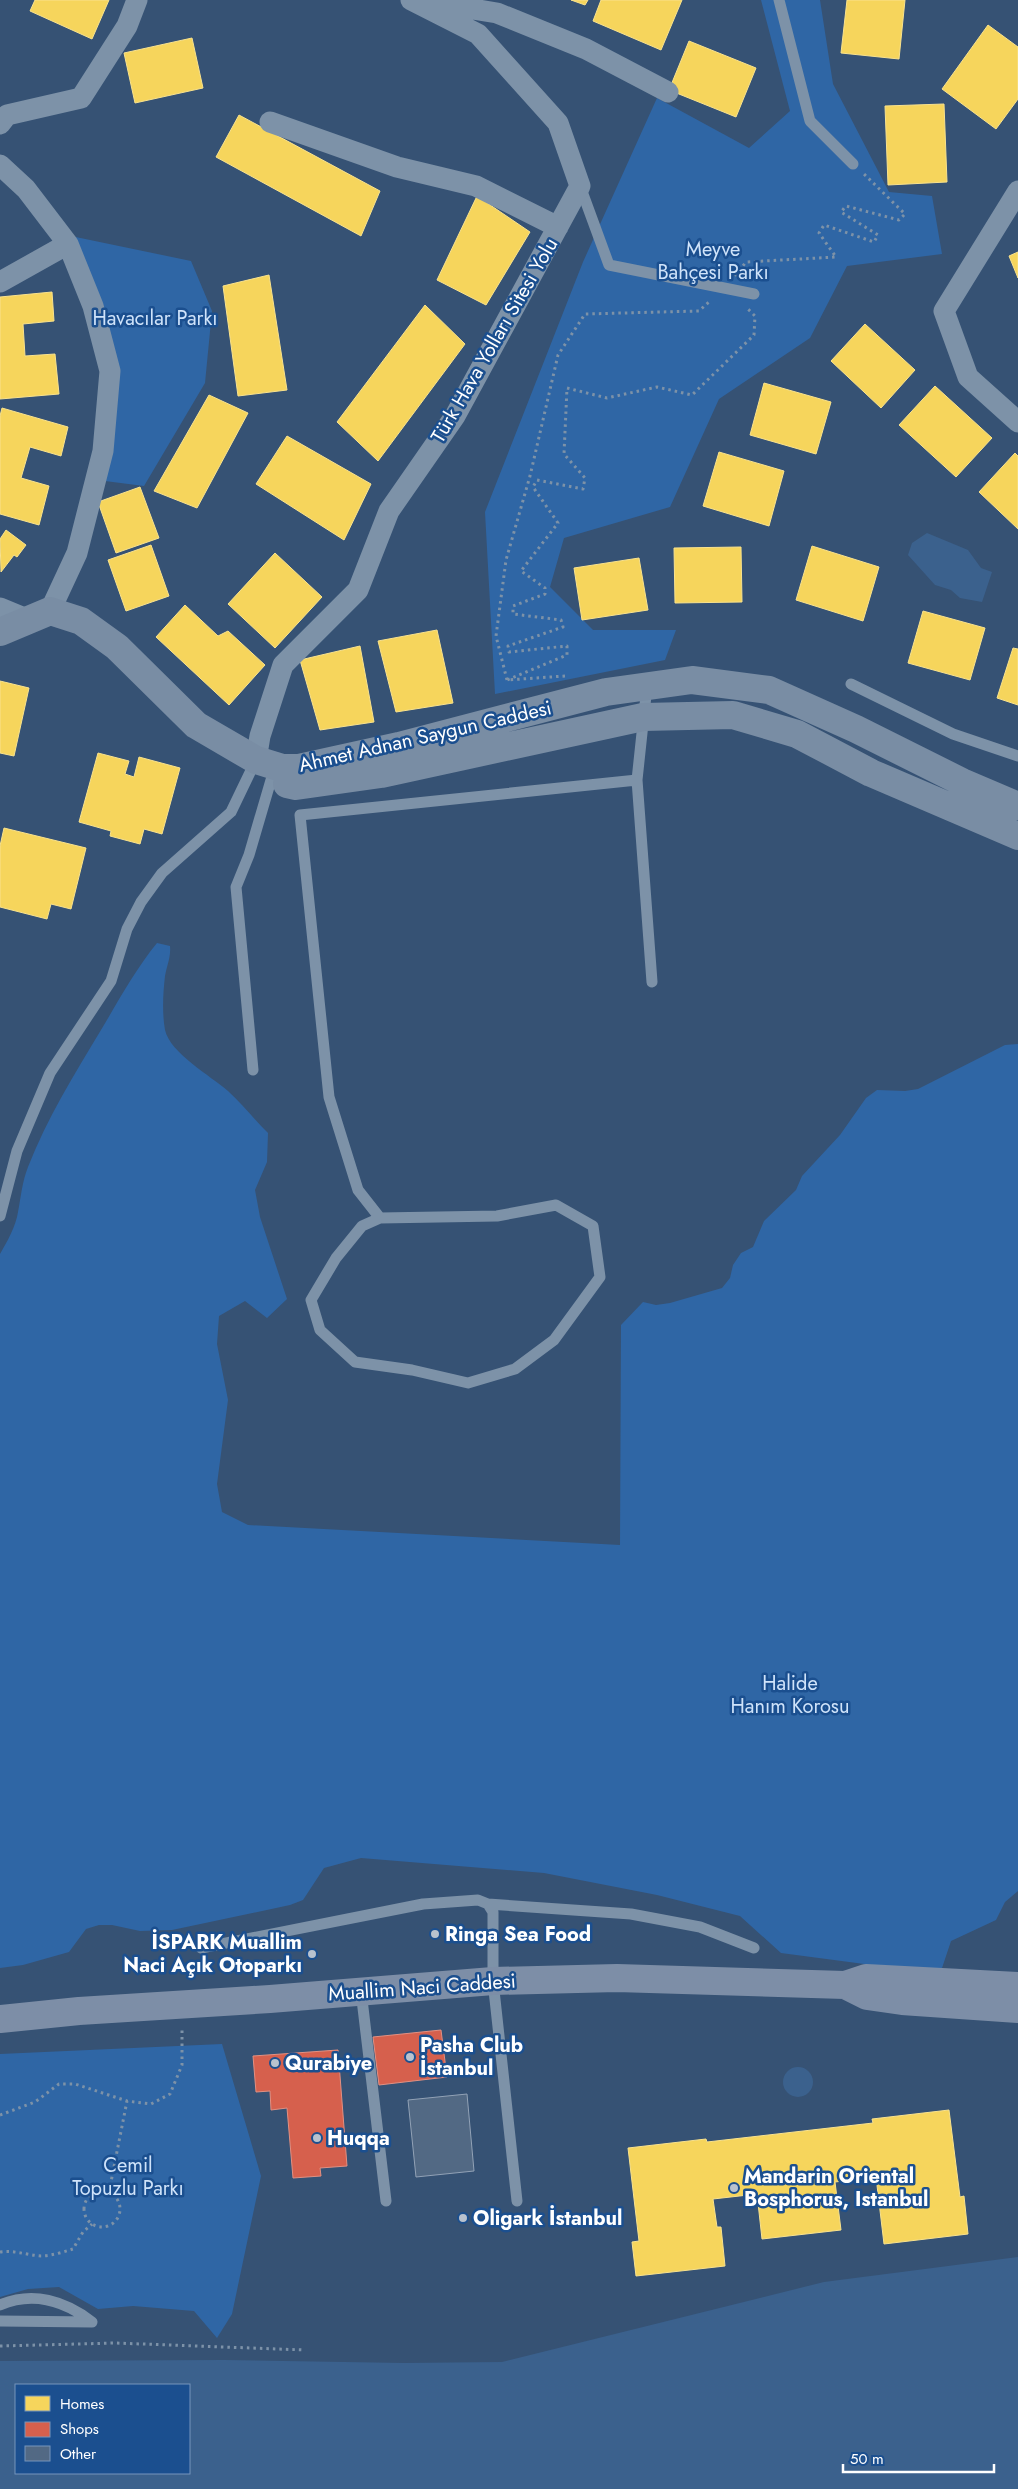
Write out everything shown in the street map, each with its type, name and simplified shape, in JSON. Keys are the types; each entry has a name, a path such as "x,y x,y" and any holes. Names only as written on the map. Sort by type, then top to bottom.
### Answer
{"main road":[{"name":"Ahmet Adnan Saygun Caddesi","path":"40,616 81,621 117,647 156,707 200,747 296,786 382,774 643,717 733,715 797,734 870,773 1018,836"},
{"path":"0,632 40,616"},
{"name":"Ahmet Adnan Saygun Caddesi","path":"258,771 300,768 399,746 606,692 692,680 768,690 856,729 962,782 1018,806"},
{"name":"Muallim Naci Caddesi","path":"0,2019 79,2010 493,1981 617,1978 845,1985 866,1978 1018,1986"},
{"name":"Muallim Naci Caddesi","path":"845,1985 867,1996 902,2002 1018,2009"}],"street":[{"path":"0,124 7,115 81,98 127,26 137,0"},
{"path":"411,0 478,34 558,123 580,186"},
{"path":"416,0 497,13 586,49 668,92"},
{"name":"Türk Hava Yolları Sitesi Yolu","path":"270,122 397,167 476,186 558,227"},
{"path":"0,166 26,189 68,244 93,306 110,371 103,452 77,553 40,616 0,608"},
{"name":"Türk Hava Yolları Sitesi Yolu","path":"258,771 260,736 283,665 358,590 389,510 455,416 580,186"},
{"path":"1018,190 944,311 968,377 1018,422"},
{"path":"0,282 68,244"}],"lane":[{"path":"779,0 810,121 853,164"},
{"path":"580,186 609,264 754,294"},
{"path":"851,684 953,734 1018,756"},
{"path":"646,686 637,780 652,982"},
{"path":"252,1070 236,887 249,855 258,771"},
{"path":"0,1216 17,1151 50,1073 111,981 127,928 142,902 162,873 230,812 258,771"},
{"path":"380,1218 358,1190 329,1097 300,815 637,780"},
{"path":"556,1206 593,1226 600,1277 554,1340 515,1369 468,1383 412,1370 355,1362 320,1330 311,1300 336,1258 362,1226 380,1218 497,1216 556,1206"},
{"path":"201,1948 423,1904 478,1900 488,1904 632,1914 700,1927 754,1948"},
{"path":"488,1904 493,1912 493,1981 517,2201"},
{"path":"361,1991 386,2201"},
{"path":"0,2305 16,2300 38,2298 58,2302 79,2312 92,2322 0,2321"}],"path":[{"path":"507,680 496,636 506,560 530,476 558,355 585,314 699,311 725,288 746,262 836,258 819,233 824,225 874,242 878,235 841,212 846,206 899,220 905,214 853,164"},
{"path":"507,680 567,655 567,646 510,652 508,646 563,627 561,620 513,614 513,606 545,594 545,588 521,571 558,523 533,487 537,480 583,489 585,478 564,454 566,388 608,398 657,387 692,395 754,335 755,316 725,288"},
{"path":"507,680 565,676"},
{"path":"0,2115 35,2102 60,2084 75,2084 127,2101 151,2104 170,2094 182,2066 182,2004"},
{"path":"109,2192 127,2101"},
{"path":"98,2191 109,2192 118,2200 120,2212 118,2217 114,2222 104,2226 92,2224 88,2220 84,2209 88,2198 98,2191"},
{"path":"0,2252 41,2256 73,2249 84,2232 92,2224"},
{"path":"0,2346 115,2343 305,2350"}],"green space":[{"name":"Meyve Bahçesi Parkı","path":"761,0 820,0 833,84 889,192 932,196 942,254 847,266 810,338 719,399 670,507 564,538 550,587 593,630 676,630 665,660 495,694 485,512 583,262 657,98 749,148 790,111"},
{"name":"Havacılar Parkı","path":"66,235 191,261 212,311 205,383 144,486 105,481 112,373"},
{"name":"Halide Hanım Korosu","path":"157,943 170,946 163,1003 163,1017 168,1039 192,1064 228,1091 268,1133 267,1162 255,1190 260,1217 287,1299 267,1318 245,1301 219,1316 217,1344 228,1400 217,1484 222,1512 248,1525 620,1545 621,1325 643,1302 656,1305 670,1303 722,1288 730,1278 733,1265 741,1253 753,1247 764,1221 796,1190 802,1176 840,1135 866,1098 877,1090 905,1091 918,1089 1005,1045 1018,1044 1018,1891 1005,1902 996,1920 951,1941 940,1974 781,1953 740,1916 657,1895 544,1873 361,1858 324,1868 303,1900 290,1905 172,1930 140,1931 112,1925 99,1925 86,1929 69,1952 23,1965 0,1968 0,1254 15,1223 28,1167 52,1114 128,985"},
{"name":"Cemil Topuzlu Parkı","path":"222,2044 261,2176 232,2314 217,2338 194,2311 133,2306 98,2309 59,2287 28,2289 0,2297 0,2054"}],"shaded area":[{"path":"927,533 968,550 981,568 992,572 982,602 960,598 951,590 935,585 908,555 912,543"},
{"path":"798,2067 808,2072 813,2082 808,2092 798,2097 788,2092 783,2082 788,2072"},
{"path":"1018,2257 1018,2489 0,2489 0,2361 502,2362 824,2282"}],"building: Homes":[{"path":"35,0 109,0 92,39 30,11"},
{"path":"571,0 588,0 585,5"},
{"path":"601,0 682,0 661,50 593,21"},
{"path":"847,0 905,0 899,59 841,53"},
{"path":"988,25 1018,47 1018,99 996,129 942,89"},
{"path":"192,38 203,88 135,103 124,53"},
{"path":"689,41 756,68 736,117 669,90"},
{"path":"944,104 947,182 888,185 885,106"},
{"path":"239,115 380,191 361,236 216,157"},
{"path":"477,196 530,232 486,305 437,280"},
{"path":"1018,252 1018,278 1009,256"},
{"path":"269,275 287,390 238,396 223,286"},
{"path":"52,292 54,321 23,324 25,356 55,354 59,394 0,399 0,297"},
{"path":"425,305 465,344 378,461 337,422"},
{"path":"865,324 915,370 881,408 831,361"},
{"path":"764,383 831,402 816,454 750,435"},
{"path":"935,386 992,438 956,477 899,425"},
{"path":"209,395 248,413 197,508 154,491"},
{"path":"2,408 68,427 61,456 30,447 21,478 49,486 39,525 0,514 0,416"},
{"path":"287,436 371,484 344,540 256,484"},
{"path":"719,452 784,471 769,526 703,506"},
{"path":"1015,453 1018,456 1018,529 979,492"},
{"path":"140,487 159,538 116,553 98,502"},
{"path":"6,530 26,545 17,557 14,555 1,572 0,539"},
{"path":"151,545 169,596 126,611 108,560"},
{"path":"812,546 879,567 863,621 796,600"},
{"path":"741,547 742,602 675,603 674,548"},
{"path":"275,553 322,597 275,648 228,604"},
{"path":"639,558 648,610 582,620 574,568"},
{"path":"185,605 218,636 228,631 265,665 229,705 156,637"},
{"path":"923,611 985,628 970,680 908,663"},
{"path":"437,630 453,703 396,712 378,641"},
{"path":"360,646 374,722 320,730 300,660"},
{"path":"1013,648 1018,649 1018,705 997,698"},
{"path":"0,681 29,688 14,756 0,753"},
{"path":"98,753 129,761 125,774 134,777 139,757 180,768 162,834 144,829 140,844 110,836 111,831 79,822"},
{"path":"4,828 86,848 71,909 51,904 47,919 0,907 0,846"},
{"name":"Mandarin Oriental Bosphorus, Istanbul","path":"949,2110 960,2197 964,2196 968,2234 884,2244 876,2177 835,2182 841,2230 762,2239 757,2194 713,2199 717,2227 721,2227 725,2266 636,2276 632,2242 639,2241 628,2148 706,2139 707,2142 873,2123 872,2119"}],"building: Shops":[{"name":"Pasha Club İstanbul","path":"441,2030 447,2077 379,2085 373,2037"},
{"name":"Huqqa","path":"338,2050 347,2166 320,2168 321,2176 293,2178 287,2108 271,2110 270,2091 256,2092 253,2056"}],"building: Other":[{"path":"467,2094 474,2171 416,2177 408,2100"}],"place":[{"name":"Ringa Sea Food","path":"435,1934"},
{"name":"İSPARK Muallim Naci Açık Otoparkı","path":"312,1954"},
{"name":"Pasha Club İstanbul","path":"410,2057"},
{"name":"Qurabiye","path":"275,2063"},
{"name":"Huqqa","path":"317,2138"},
{"name":"Mandarin Oriental Bosphorus, Istanbul","path":"734,2188"},
{"name":"Oligark İstanbul","path":"463,2218"}]}
